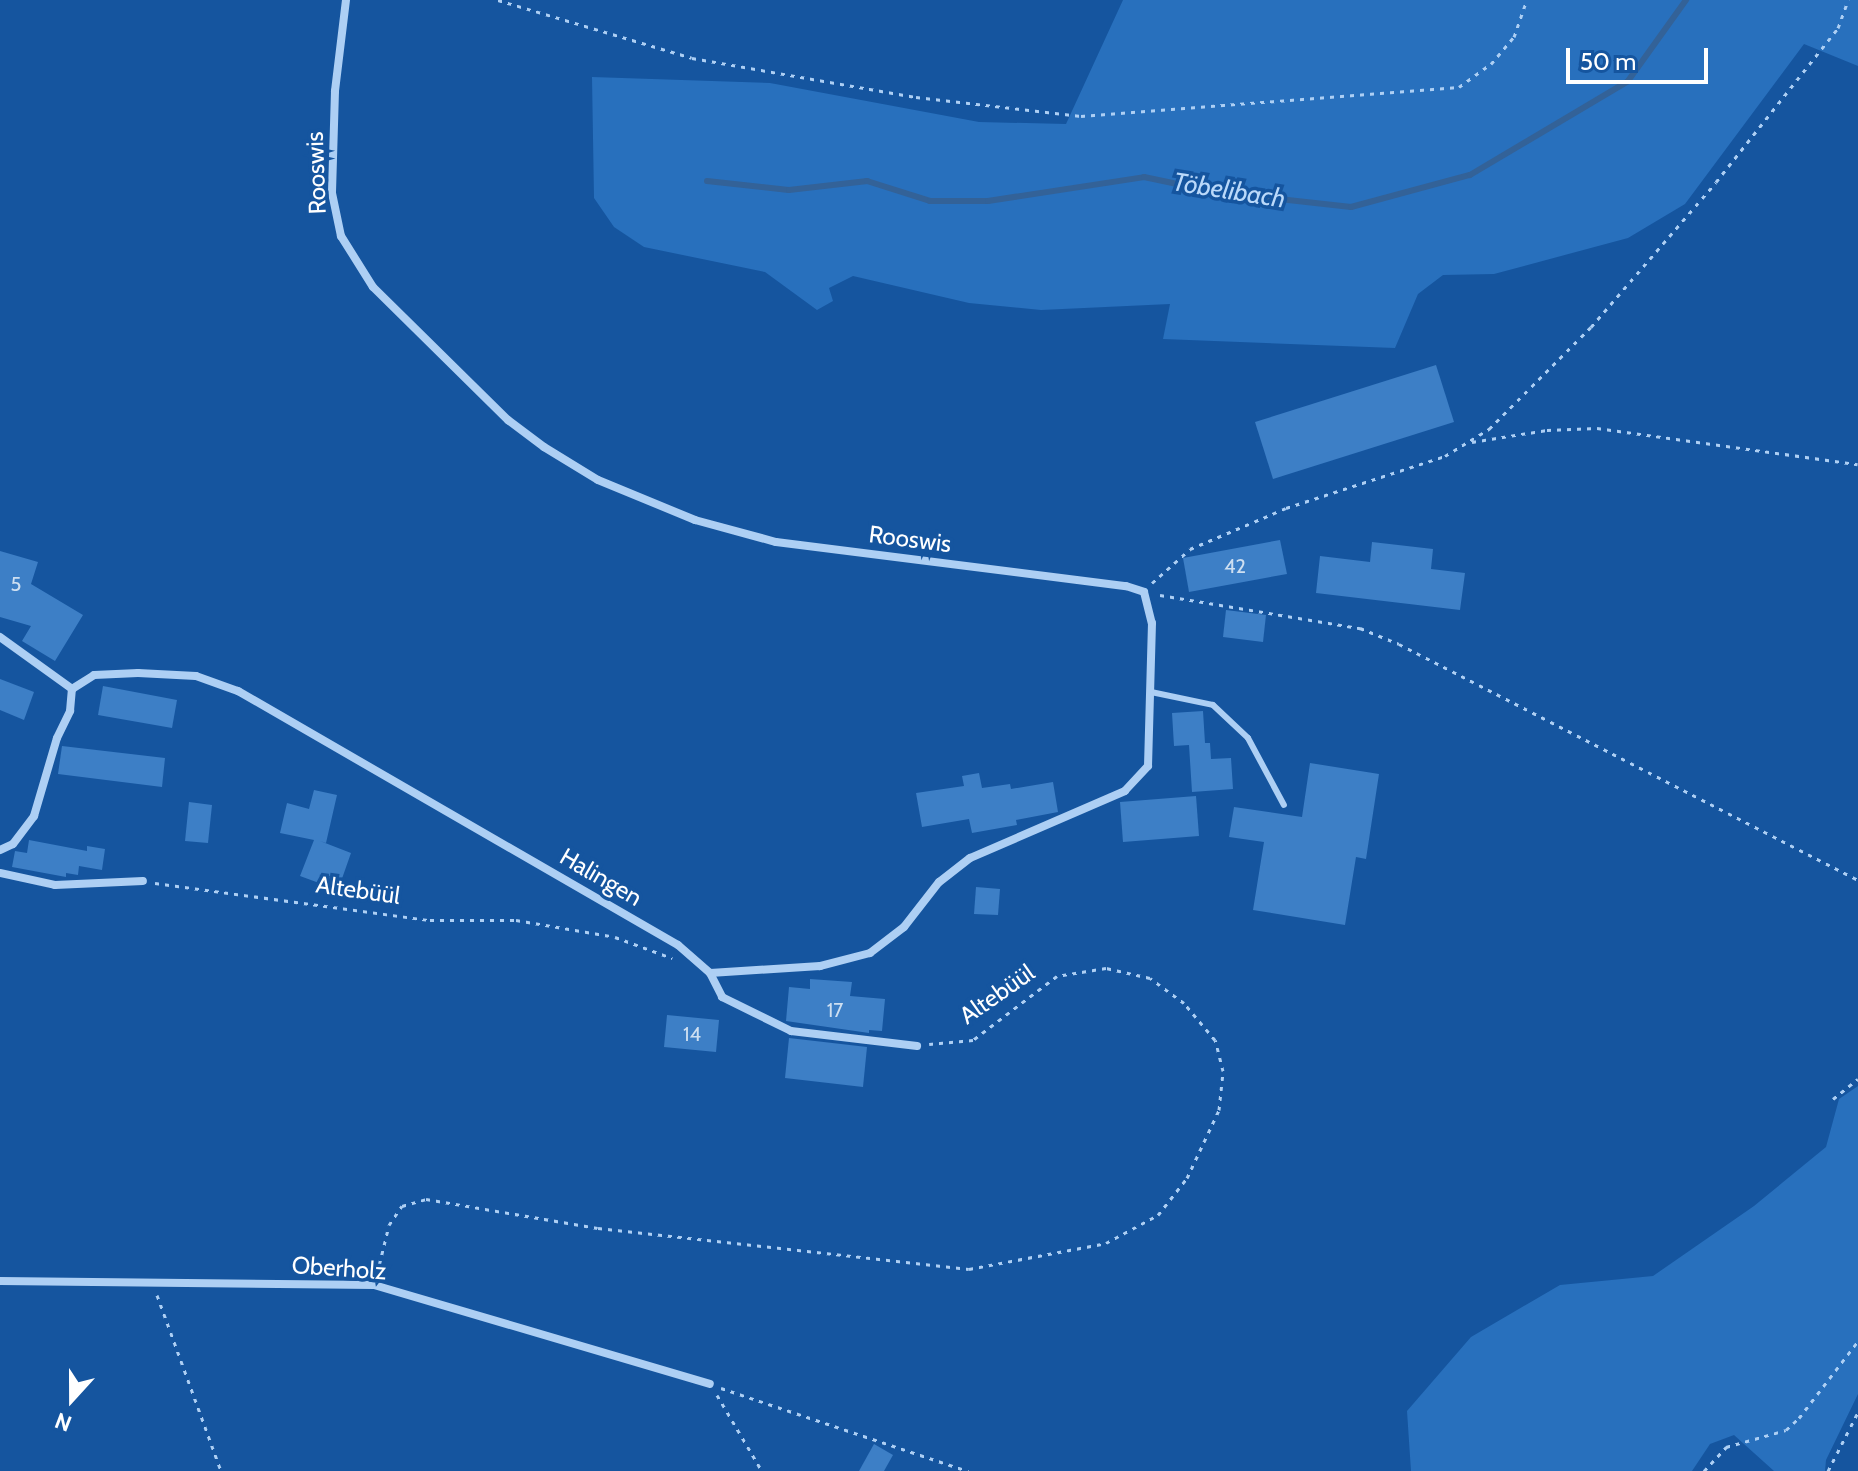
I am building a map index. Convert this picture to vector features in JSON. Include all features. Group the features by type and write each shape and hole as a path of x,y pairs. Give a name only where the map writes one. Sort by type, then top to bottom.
{"street":[{"name":"Rooswis","path":"346,0 334,120 332,193 341,236 373,287 508,420 532,438 598,480 695,520 776,542 1126,586 1144,592"},
{"path":"917,1046 791,1031 722,997 710,973 820,966 870,953 904,927 939,882 970,858 1125,791 1148,766 1152,623 1144,592"},
{"path":"0,637 72,689 70,711 57,738 34,816 13,844 0,850"},
{"name":"Halingen","path":"72,689 94,675 196,676 238,691 678,945 710,973"},
{"path":"0,873 55,885 143,881"},
{"name":"Oberholz","path":"0,1281 374,1285 710,1384"}],"lane":[{"path":"1151,692 1213,705 1248,738 1284,805"}],"path":[{"path":"498,0 692,58 916,97 1081,116 1459,87 1491,64 1514,37 1527,0"},
{"path":"1144,592 1190,549 1286,508 1445,456 1489,429 1591,327 1716,182 1838,28 1848,0"},
{"path":"1468,442 1547,430 1597,428 1858,464"},
{"path":"1144,592 1360,628 1399,644 1858,880"},
{"name":"Altebüül","path":"143,881 430,920 516,920 615,937 683,963"},
{"name":"Altebüül","path":"374,1285 389,1225 402,1206 426,1199 598,1228 969,1269 1106,1243 1158,1215 1187,1178 1219,1110 1223,1071 1215,1040 1184,1003 1150,978 1106,968 1057,976 973,1040 917,1046"},
{"path":"1833,1099 1858,1079"},
{"path":"153,1284 221,1471"},
{"path":"1704,1471 1726,1447 1786,1430 1799,1418 1858,1341"},
{"path":"710,1384 762,1471"},
{"path":"710,1384 968,1471"},
{"path":"1828,1471 1858,1412"}],"shaded area":[{"path":"1123,0 1858,0 1858,66 1804,44 1685,204 1628,238 1494,274 1443,275 1418,294 1395,348 1163,339 1170,304 1041,310 969,303 853,276 829,288 833,301 817,310 765,272 644,247 614,227 594,198 592,77 770,83 979,122 1066,124"},
{"path":"1858,1086 1858,1394 1826,1460 1825,1471 1774,1471 1734,1435 1710,1444 1692,1471 1411,1471 1407,1411 1471,1337 1560,1285 1653,1276 1754,1206 1826,1147 1839,1099"}],"building":[{"path":"1436,365 1454,422 1273,479 1255,422"},
{"path":"1280,540 1287,574 1189,592 1183,558"},
{"path":"1372,542 1433,549 1431,569 1465,573 1460,610 1316,593 1320,556 1370,562"},
{"path":"0,551 38,562 31,584 83,615 55,661 22,641 31,626 0,617"},
{"path":"1226,610 1266,615 1263,642 1223,637"},
{"path":"0,679 34,692 24,720 0,710"},
{"path":"103,686 177,700 172,728 98,715"},
{"path":"1203,711 1205,743 1210,743 1211,759 1231,758 1233,789 1192,792 1189,745 1174,746 1172,713"},
{"path":"62,746 165,758 162,787 58,774"},
{"path":"1310,763 1379,774 1366,859 1356,857 1345,925 1253,910 1264,842 1229,837 1234,807 1302,817"},
{"path":"979,773 982,788 1010,784 1011,789 1053,782 1058,812 1016,820 1017,825 972,833 969,819 922,827 916,793 964,786 962,776"},
{"path":"314,790 337,795 326,843 320,841 351,853 338,890 300,876 314,840 280,833 287,803 309,809"},
{"path":"1196,796 1199,836 1123,842 1120,802"},
{"path":"189,802 212,805 208,843 185,841"},
{"path":"29,840 87,851 87,846 105,849 102,870 79,866 78,875 66,873 66,877 12,867 15,851 27,853"},
{"path":"976,887 1000,889 998,915 974,914"},
{"path":"810,979 852,982 850,996 885,999 882,1031 869,1030 869,1033 786,1021 789,987 810,989"},
{"path":"667,1015 719,1020 716,1052 664,1047"},
{"path":"789,1038 867,1047 863,1087 785,1078"},
{"path":"874,1444 893,1455 884,1471 859,1471"}],"waterway":[{"name":"Töbelibach","path":"707,181 789,190 867,181 930,201 988,201 1144,177 1215,192 1351,207 1470,175 1628,81 1686,0"}]}
